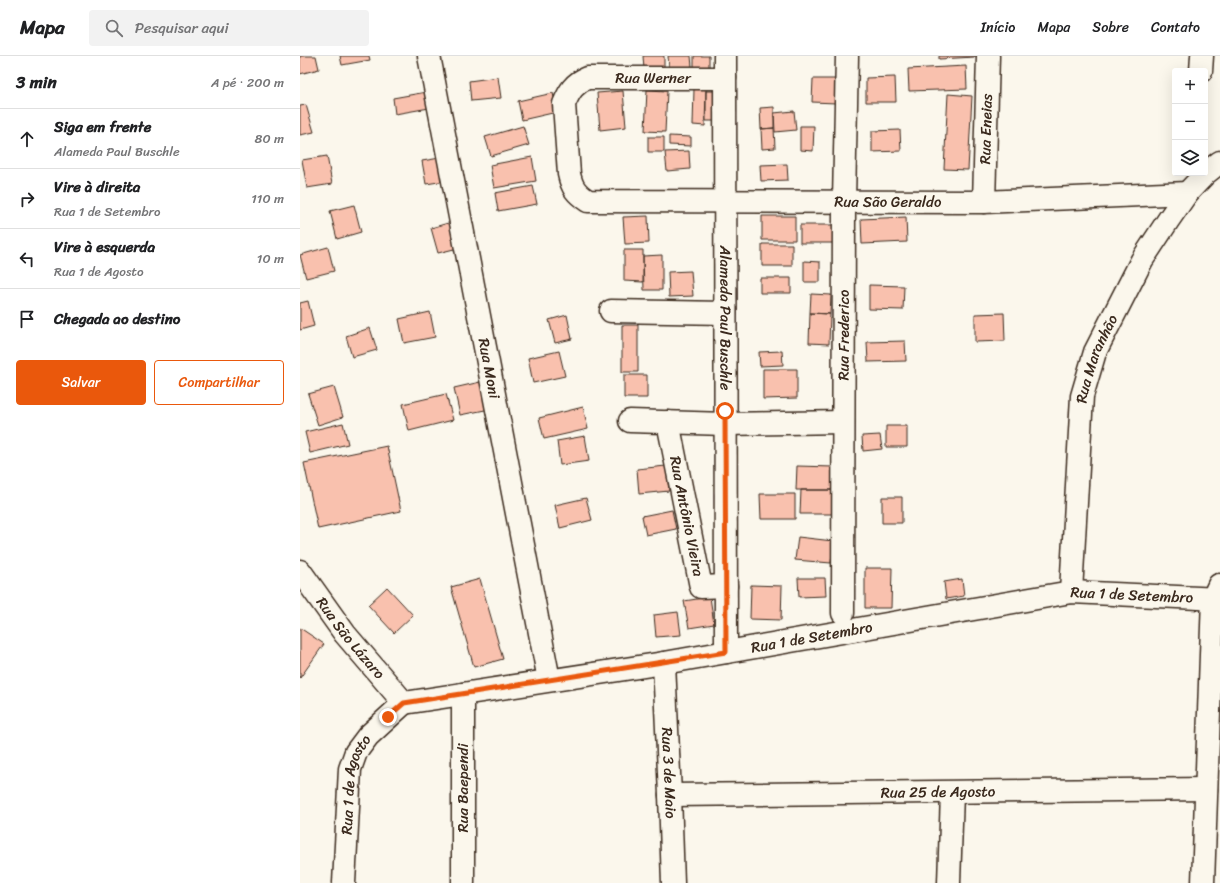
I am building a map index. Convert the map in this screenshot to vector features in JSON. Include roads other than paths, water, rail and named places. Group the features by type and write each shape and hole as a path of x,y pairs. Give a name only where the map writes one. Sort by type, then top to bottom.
{"street":[{"name":"Rua Moni","path":"429,56 549,680"},
{"name":"Alameda Paul Buschle","path":"725,56 726,652"},
{"name":"Rua Frederico","path":"843,613 842,422 847,56"},
{"name":"Rua Eneias","path":"984,202 988,56"},
{"path":"1201,68 1202,56"},
{"name":"Rua Werner","path":"588,201 576,192 569,174 564,104 568,93 574,85 587,78 725,78"},
{"name":"Rua Maranhão","path":"1070,592 1082,396 1095,352 1142,260 1187,193 1210,166"},
{"name":"Rua São Geraldo","path":"588,201 725,200 984,202 1187,193"},
{"path":"611,311 725,313"},
{"path":"630,421 725,424 842,422"},
{"name":"Rua Antônio Vieira","path":"668,422 701,587 726,586"},
{"name":"Rua São Lázaro","path":"300,571 345,634 404,703"},
{"name":"Rua 1 de Setembro","path":"404,703 664,663 1070,592 1218,594"},
{"path":"1203,883 1206,789 1218,594"},
{"name":"Rua 3 de Maio","path":"664,663 673,883"},
{"name":"Rua Baependi","path":"463,694 463,883"},
{"name":"Rua 1 de Agosto","path":"344,883 350,769 356,752 368,736 404,703"},
{"name":"Rua 25 de Agosto","path":"670,795 1206,789"},
{"path":"949,883 952,793"}]}
